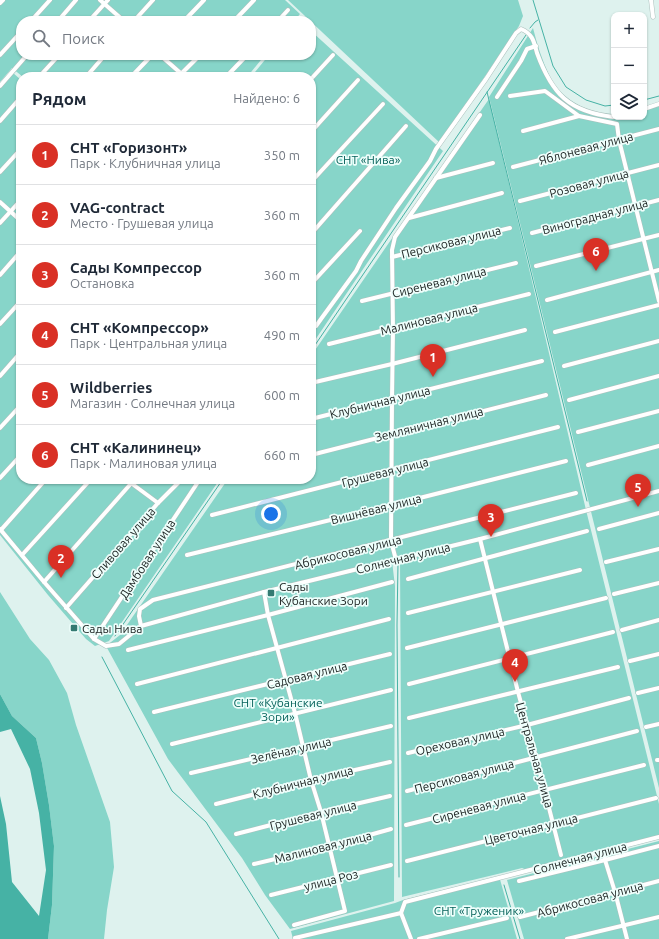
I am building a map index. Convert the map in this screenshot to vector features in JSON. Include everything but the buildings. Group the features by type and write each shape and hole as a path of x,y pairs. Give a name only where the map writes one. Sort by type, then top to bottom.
{"street":[{"path":"0,3 3,0"},
{"path":"36,16 50,0"},
{"path":"62,16 76,0"},
{"path":"100,0 106,2 119,16"},
{"path":"139,16 153,0"},
{"path":"189,16 204,0"},
{"path":"239,16 254,0"},
{"path":"651,0 653,17"},
{"path":"93,16 106,2"},
{"path":"283,16 288,10"},
{"path":"316,326 356,271 396,208 430,161 436,149 486,79 516,33 521,29 526,31 533,38 549,81 570,104 586,111 611,116"},
{"path":"0,55 16,37"},
{"path":"497,97 521,61 527,49 536,46"},
{"path":"316,73 332,55"},
{"path":"0,86 23,60"},
{"path":"43,72 54,60"},
{"path":"90,72 100,60"},
{"path":"136,72 147,60"},
{"path":"165,60 177,72"},
{"path":"185,72 195,60"},
{"path":"231,72 242,60"},
{"path":"316,126 358,80"},
{"path":"510,96 545,91 579,116 617,124 619,140 659,301"},
{"path":"0,121 16,103"},
{"path":"316,177 383,104"},
{"path":"647,108 659,104"},
{"path":"396,560 392,541 392,250 396,236 480,115"},
{"path":"523,131 579,116"},
{"path":"316,228 406,126"},
{"name":"Яблоневая улица","path":"512,167 659,129"},
{"path":"0,172 16,154"},
{"path":"436,178 493,163"},
{"name":"Розовая улица","path":"520,201 659,165"},
{"path":"408,218 502,193"},
{"name":"Виноградная улица","path":"532,233 659,200"},
{"path":"0,202 16,217"},
{"path":"0,223 16,205"},
{"name":"Персиковая улица","path":"392,257 510,228"},
{"path":"316,279 360,231"},
{"path":"536,266 659,235"},
{"path":"0,275 16,257"},
{"name":"Сиреневая улица","path":"362,301 516,263"},
{"path":"547,300 659,270"},
{"name":"Малиновая улица","path":"329,344 529,294"},
{"path":"555,332 659,305"},
{"path":"0,324 16,306"},
{"path":"316,382 525,330"},
{"path":"564,366 659,341"},
{"path":"0,376 16,358"},
{"name":"Клубничная улица","path":"316,418 542,361"},
{"path":"569,400 659,376"},
{"name":"Земляничная улица","path":"316,454 392,433 546,395"},
{"path":"0,428 16,410"},
{"path":"578,432 659,411"},
{"name":"Грушевая улица","path":"212,515 558,427"},
{"path":"588,465 659,446"},
{"path":"0,478 16,460"},
{"name":"Вишнёвая улица","path":"187,555 566,461"},
{"path":"41,484 0,529 94,639"},
{"path":"22,555 86,484"},
{"path":"44,582 131,484"},
{"path":"133,484 158,503"},
{"name":"Сливовая улица","path":"66,608 158,503 177,484"},
{"name":"Дамбовая улица","path":"94,639 197,484"},
{"name":"Солнечная улица","path":"94,639 106,646 120,644 141,626 264,592 480,539 659,491"},
{"name":"Абрикосовая улица","path":"141,626 139,616 140,609 154,600 392,541 576,493"},
{"path":"599,529 659,513"},
{"path":"408,579 587,531"},
{"name":"Центральная улица","path":"480,539 509,659 545,789 561,855"},
{"path":"606,562 659,549"},
{"path":"408,613 580,570"},
{"path":"128,650 392,582"},
{"path":"614,594 659,583"},
{"path":"264,592 268,615 278,647 311,780 330,846 345,911 294,925"},
{"path":"407,648 606,598"},
{"path":"137,684 389,619"},
{"path":"622,630 659,620"},
{"path":"410,684 613,632"},
{"name":"Садовая улица","path":"154,712 390,654"},
{"path":"630,661 659,654"},
{"path":"409,718 618,667"},
{"path":"638,693 659,688"},
{"path":"172,744 391,690"},
{"name":"Ореховая улица","path":"408,753 527,725 629,698"},
{"path":"646,727 659,724"},
{"name":"Зелёная улица","path":"191,773 391,726"},
{"name":"Персиковая улица","path":"407,791 536,756 637,731"},
{"name":"Клубничная улица","path":"216,804 390,762"},
{"name":"Сиреневая улица","path":"406,825 644,765"},
{"name":"Грушевая улица","path":"236,834 390,796"},
{"name":"Цветочная улица","path":"407,861 656,798"},
{"name":"Малиновая улица","path":"254,864 330,846 391,829"},
{"name":"Солнечная улица","path":"401,912 405,902 659,837"},
{"path":"519,881 659,846"},
{"path":"605,851 605,860 628,939"},
{"name":"улица Роз","path":"272,895 391,865"},
{"name":"Абрикосовая улица","path":"520,917 659,881"},
{"path":"295,938 401,912 411,939"},
{"path":"567,939 659,917"},
{"path":"419,939 507,918"}],"green space":[{"path":"0,0 285,0 300,14 298,16 16,16 16,60 261,60 251,72 17,72 12,68 0,82"},
{"path":"288,0 518,0 523,16 519,26 440,143 316,26 316,16 305,16"},
{"path":"533,28 549,75 560,91 576,104 595,112 611,114 611,120 647,120 647,106 659,103 659,788 489,97"},
{"name":"СНТ «Нива»","path":"316,36 443,151 316,339 316,72 255,72 265,60 316,60"},
{"path":"12,72 16,76 16,484 217,484 109,641 95,646 86,639 48,595 0,535 0,86"},
{"name":"СНТ «Кубанские Зори»","path":"489,99 586,510 659,804 659,839 531,872 522,868 402,897 400,559 392,561 395,586 394,901 290,929 265,895 242,858 168,759 106,646 120,635 225,484 316,484 316,349"},
{"path":"0,592 30,639 49,660 67,693 76,725 110,822 114,867 104,939 48,939 52,905 54,846 49,805 36,738 12,716 0,694"},
{"path":"659,841 659,939 524,939 507,880"},
{"name":"СНТ «Труженик»","path":"499,876 517,939 293,939 291,931 403,900"}],"shaded area":[{"path":"0,694 12,716 36,738 42,763 54,846 52,905 48,939 0,939 0,796 6,824 12,882 39,916 46,870 39,813 30,769 11,729 0,732"}],"waterway":[{"path":"533,0 553,66 566,87 586,100 605,106 611,105"},
{"path":"530,28 538,20"},
{"path":"316,344 526,35"},
{"path":"487,92 587,501"},
{"path":"647,99 659,96"},
{"path":"115,636 220,484"},
{"path":"398,564 399,877"},
{"path":"102,657 172,791 206,822 279,939"},
{"path":"504,885 520,939"}],"place":[{"name":"СНТ «Калининец»","path":"596,271"},
{"name":"СНТ «Горизонт»","path":"433,377"},
{"name":"Wildberries","path":"638,507"},
{"name":"Сады Компрессор","path":"491,537"},
{"name":"VAG-contract","path":"61,578"},
{"name":"Сады Кубанские Зори","path":"271,593"},
{"name":"Сады Нива","path":"74,628"},
{"name":"СНТ «Компрессор»","path":"515,682"}]}
